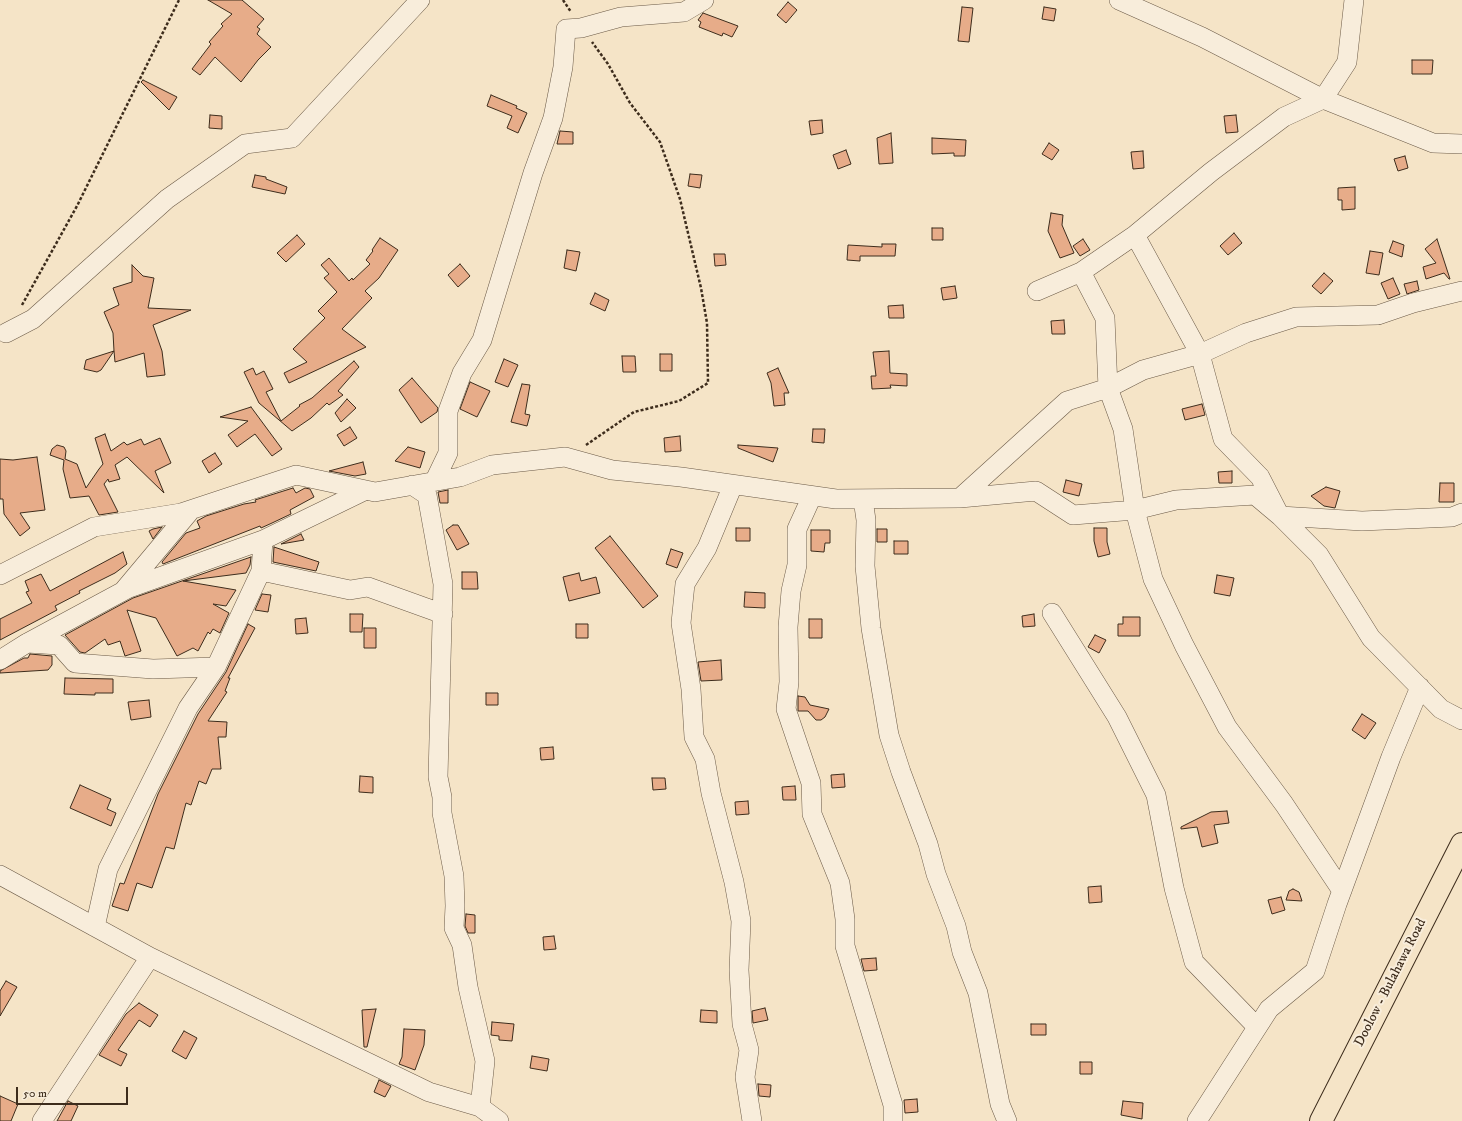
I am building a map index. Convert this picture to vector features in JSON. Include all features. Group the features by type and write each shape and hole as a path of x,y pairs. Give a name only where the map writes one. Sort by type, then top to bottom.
{"main road":[{"name":"Doolow - Bulahawa Road","path":"1321,1121 1462,844"}],"street":[{"path":"6,333 33,320 167,199 245,144 292,138 420,0"},
{"path":"435,480 448,453 448,411 462,373 482,340 531,181 553,118 563,67 566,30 581,28 621,17 684,12 704,0"},
{"path":"1119,0 1208,40 1323,99 1433,143 1462,144"},
{"path":"1037,291 1081,272 1135,235 1211,172 1284,117 1323,99 1347,62 1354,0"},
{"path":"1135,235 1200,354 1223,439 1260,476 1280,516"},
{"path":"1081,272 1105,318 1108,388 1123,429 1135,510 1153,579 1184,645 1227,727 1284,804 1342,891"},
{"path":"960,498 998,466 1067,401 1108,388 1143,370 1200,354 1246,333 1296,317 1378,315 1413,303 1462,291"},
{"path":"0,575 94,527 182,513 296,475 375,492 460,476 492,465 565,457 612,470 681,476 836,499 960,498 1036,491 1074,515 1135,510 1176,500 1255,495 1280,516 1319,555 1371,638 1441,709 1462,720"},
{"path":"412,485 427,495 443,584 438,725 438,777 442,797 442,813 454,876 454,928 462,945 468,987 485,1062 480,1107"},
{"path":"734,485 707,548 685,584 681,623 691,689 694,737 705,759 711,793 734,882 741,921 739,970 742,1024 749,1050 745,1077 752,1121"},
{"path":"0,660 27,643 123,592 199,562 263,540 366,490"},
{"path":"812,496 797,529 797,565 791,591 788,627 788,682 786,709 811,783 812,814 840,883 845,919 845,946 893,1105 893,1121"},
{"path":"863,499 866,520 865,566 871,628 889,735 903,779 928,844 936,874 956,926 962,952 978,992 1000,1104 1006,1121"},
{"path":"123,592 191,510"},
{"path":"1280,516 1362,521 1452,518 1462,513"},
{"path":"95,926 108,870 188,708 216,667 261,571 263,540"},
{"path":"261,571 350,590 368,587 443,614"},
{"path":"1052,613 1117,717 1156,795 1174,888 1194,962 1257,1027"},
{"path":"27,643 59,646 75,663 153,669 216,667"},
{"path":"1197,1121 1268,1009 1315,971 1342,891 1391,757 1420,687"},
{"path":"0,875 150,957 429,1092 480,1107 499,1121"},
{"path":"42,1121 150,957"}],"path":[{"path":"21,306 77,206 178,0"},
{"path":"563,0 581,28 608,64 630,103 660,142 680,199 701,288 707,323 708,383 679,401 634,412 592,442 565,457"}],"building":[{"path":"208,0 242,0 264,19 257,27 260,29 257,34 271,47 258,60 241,82 215,57 200,75 192,69 211,44 209,42 223,26 221,24 232,14"},
{"path":"788,2 797,10 786,23 777,15"},
{"path":"962,7 973,8 969,42 958,41"},
{"path":"1044,7 1056,9 1054,21 1042,19"},
{"path":"703,13 738,26 732,37 723,33 722,36 699,27 701,22 698,20"},
{"path":"1412,60 1433,60 1432,74 1412,74"},
{"path":"143,80 177,97 169,110 141,82"},
{"path":"491,95 517,106 516,108 527,113 518,133 507,128 512,116 487,106"},
{"path":"210,115 222,116 222,129 209,128"},
{"path":"1236,115 1238,132 1226,133 1224,116"},
{"path":"822,120 823,133 811,135 809,121"},
{"path":"560,131 573,132 573,144 557,144"},
{"path":"891,133 893,163 879,164 877,138"},
{"path":"932,138 966,140 965,156 954,156 954,153 932,154"},
{"path":"1049,143 1059,150 1052,160 1042,154"},
{"path":"846,150 851,164 838,169 833,155"},
{"path":"1143,151 1144,168 1133,169 1131,152"},
{"path":"1405,156 1408,168 1398,171 1394,159"},
{"path":"690,174 702,175 700,188 688,186"},
{"path":"255,175 266,177 266,179 287,187 285,194 252,187"},
{"path":"1355,187 1355,209 1342,210 1342,200 1338,200 1338,188"},
{"path":"1051,213 1063,215 1062,225 1074,253 1060,258 1048,231"},
{"path":"932,228 943,228 943,240 932,240"},
{"path":"1234,233 1242,243 1228,255 1220,246"},
{"path":"297,235 305,244 286,262 277,253"},
{"path":"380,238 398,250 379,278 365,291 372,298 342,329 366,347 289,383 284,373 307,362 293,349 325,318 318,311 337,292 324,278 329,274 321,265 329,258 349,281 352,278 353,280 370,264 366,260"},
{"path":"1083,239 1090,250 1080,256 1073,246"},
{"path":"1437,239 1450,279 1444,273 1426,279 1423,267 1436,263 1425,249"},
{"path":"1393,241 1404,245 1402,257 1389,252"},
{"path":"882,244 896,244 895,256 860,256 860,261 847,260 848,245 882,247"},
{"path":"567,250 580,252 576,271 564,268"},
{"path":"1370,251 1383,253 1379,275 1366,273"},
{"path":"714,254 725,254 726,265 715,266"},
{"path":"460,264 470,276 458,287 448,275"},
{"path":"132,265 143,276 154,278 148,308 191,310 153,325 162,351 165,375 147,377 144,353 115,362 113,333 104,312 119,305 113,288 132,282"},
{"path":"1324,273 1333,281 1321,294 1312,286"},
{"path":"1393,278 1400,294 1388,299 1381,283"},
{"path":"1417,281 1419,290 1407,294 1404,284"},
{"path":"955,286 957,298 943,300 941,288"},
{"path":"595,293 609,300 605,311 590,304"},
{"path":"903,305 904,318 889,318 888,306"},
{"path":"1064,320 1065,334 1052,334 1051,321"},
{"path":"114,351 101,370 97,372 84,369 86,360"},
{"path":"889,351 890,373 907,374 907,386 890,385 891,388 872,389 871,376 876,376 873,352"},
{"path":"660,354 672,354 672,371 660,371"},
{"path":"622,356 635,356 636,372 623,372"},
{"path":"504,359 518,365 508,387 495,382"},
{"path":"354,361 359,367 338,391 343,395 329,405 327,403 311,418 292,431 259,403 244,372 253,368 256,375 264,371 273,389 266,392 281,421 300,406 299,405 312,398"},
{"path":"778,368 789,393 784,393 785,405 774,406 771,383 767,373"},
{"path":"412,378 438,408 437,412 421,423 399,390"},
{"path":"470,382 490,391 477,417 460,409"},
{"path":"522,384 530,385 525,414 530,415 527,426 511,422"},
{"path":"347,399 356,408 341,422 335,413"},
{"path":"1202,404 1205,415 1185,420 1182,409"},
{"path":"251,407 282,449 272,456 255,434 237,447 228,435 248,421 220,417"},
{"path":"350,427 357,438 344,446 337,435"},
{"path":"813,429 825,429 824,443 812,442"},
{"path":"105,434 111,451 124,442 127,445 141,439 144,445 160,438 171,463 155,471 164,493 127,457 115,465 120,479 109,482 108,479 104,484 118,512 99,515 89,496 70,498 63,469 64,460 50,455 52,449 57,445 64,447 66,451 65,459 77,464 86,488 103,464 95,438"},
{"path":"680,436 681,451 665,452 664,438"},
{"path":"738,445 778,448 773,462 738,448"},
{"path":"408,447 425,452 420,468 395,461"},
{"path":"215,453 222,464 209,473 202,461"},
{"path":"37,457 45,510 20,513 30,528 20,536 4,514 3,499 0,499 0,459 13,460"},
{"path":"363,462 366,474 355,476 329,471"},
{"path":"1232,471 1232,483 1219,483 1218,472"},
{"path":"1066,480 1082,484 1079,496 1063,492"},
{"path":"1440,483 1454,483 1454,502 1439,502"},
{"path":"1326,487 1340,491 1335,508 1324,506 1311,496"},
{"path":"293,488 296,493 305,488 310,489 314,497 290,510 291,514 261,528 260,526 163,564 162,562 186,533 200,528 197,521 206,516 244,504 256,502 255,500"},
{"path":"448,490 448,503 440,503 438,492"},
{"path":"453,525 458,525 469,544 457,550 446,530"},
{"path":"162,527 153,539 149,531"},
{"path":"736,528 750,528 750,541 736,541"},
{"path":"1094,528 1107,528 1107,542 1110,554 1098,557 1094,541"},
{"path":"877,529 887,529 887,542 877,542"},
{"path":"811,530 830,530 830,543 825,543 824,552 811,551"},
{"path":"301,534 304,540 281,544"},
{"path":"610,536 658,596 643,608 595,548"},
{"path":"894,541 908,541 908,554 894,554"},
{"path":"274,547 319,562 316,571 273,562"},
{"path":"671,549 683,553 677,568 666,564"},
{"path":"123,552 127,564 115,573 79,591 80,593 55,606 57,610 0,640 0,619 32,603 26,592 29,591 25,581 41,574 50,591"},
{"path":"251,557 250,565 246,573 183,581 236,590 226,606 213,604 229,613 220,633 213,629 210,634 208,632 198,651 193,648 177,656 156,618 127,610 141,651 125,656 120,641 108,645 105,639 85,653 80,652 65,635 133,598"},
{"path":"462,572 477,572 478,589 462,589"},
{"path":"579,573 581,581 596,577 600,593 569,601 563,577"},
{"path":"1217,575 1234,578 1230,596 1214,593"},
{"path":"745,592 765,593 765,608 744,607"},
{"path":"262,594 271,595 268,612 255,610"},
{"path":"350,614 363,614 362,632 350,632"},
{"path":"1034,614 1035,626 1023,627 1022,616"},
{"path":"1123,617 1140,617 1140,636 1118,636 1118,624 1123,624"},
{"path":"306,618 308,633 296,634 295,619"},
{"path":"809,619 822,619 822,638 809,638"},
{"path":"248,624 255,628 228,678 230,678 225,691 227,692 208,721 227,722 226,737 218,737 221,769 212,769 206,784 199,781 191,805 186,803 174,849 166,847 152,888 137,883 128,911 112,906 120,883 124,884 158,794 198,714 226,672"},
{"path":"576,624 588,624 588,638 576,638"},
{"path":"364,628 376,628 376,648 364,648"},
{"path":"1095,635 1106,640 1099,653 1088,647"},
{"path":"30,654 52,656 52,665 48,670 0,673 0,671 24,658 28,658"},
{"path":"721,660 722,680 701,681 698,662"},
{"path":"65,678 113,679 113,693 95,693 95,695 64,694"},
{"path":"486,693 498,693 498,705 486,705"},
{"path":"798,696 805,697 810,705 829,709 825,717 821,720 816,720 808,711 798,711"},
{"path":"149,700 151,717 131,720 128,702"},
{"path":"1362,714 1376,723 1365,739 1352,730"},
{"path":"553,747 554,759 541,760 540,748"},
{"path":"844,774 845,787 832,788 831,775"},
{"path":"360,776 373,777 373,793 359,792"},
{"path":"652,778 665,778 666,789 653,790"},
{"path":"80,785 111,799 107,809 116,813 111,826 70,808"},
{"path":"795,786 796,800 783,800 782,787"},
{"path":"748,801 749,814 736,815 735,802"},
{"path":"1227,811 1229,823 1214,825 1218,843 1202,847 1197,827 1181,829 1181,827 1211,812"},
{"path":"1101,886 1102,902 1089,903 1088,887"},
{"path":"1293,889 1299,892 1302,901 1286,900 1289,891"},
{"path":"1281,897 1285,910 1272,914 1268,900"},
{"path":"466,914 475,915 475,933 468,933 465,926"},
{"path":"554,936 556,949 544,950 543,937"},
{"path":"876,958 877,970 864,971 861,959"},
{"path":"6,981 17,987 0,1016 0,991"},
{"path":"139,1003 158,1015 150,1027 139,1020 118,1050 127,1054 121,1066 99,1055 126,1014"},
{"path":"765,1008 768,1020 753,1023 752,1011"},
{"path":"376,1009 367,1047 364,1047 362,1010"},
{"path":"701,1010 717,1011 717,1023 700,1022"},
{"path":"492,1022 514,1024 512,1041 499,1040 499,1036 491,1035"},
{"path":"1031,1024 1046,1024 1046,1035 1031,1035"},
{"path":"404,1029 425,1030 424,1045 415,1070 399,1064 402,1057"},
{"path":"184,1031 197,1038 186,1059 172,1051"},
{"path":"532,1056 549,1059 547,1071 530,1068"},
{"path":"1080,1062 1092,1062 1092,1074 1080,1074"},
{"path":"379,1080 391,1086 385,1097 374,1092"},
{"path":"758,1084 771,1085 770,1097 759,1096"},
{"path":"0,1096 18,1104 11,1121 0,1121"},
{"path":"917,1099 918,1112 905,1113 904,1100"},
{"path":"68,1101 78,1106 71,1121 57,1121"},
{"path":"1123,1101 1143,1103 1142,1119 1121,1115"}]}
